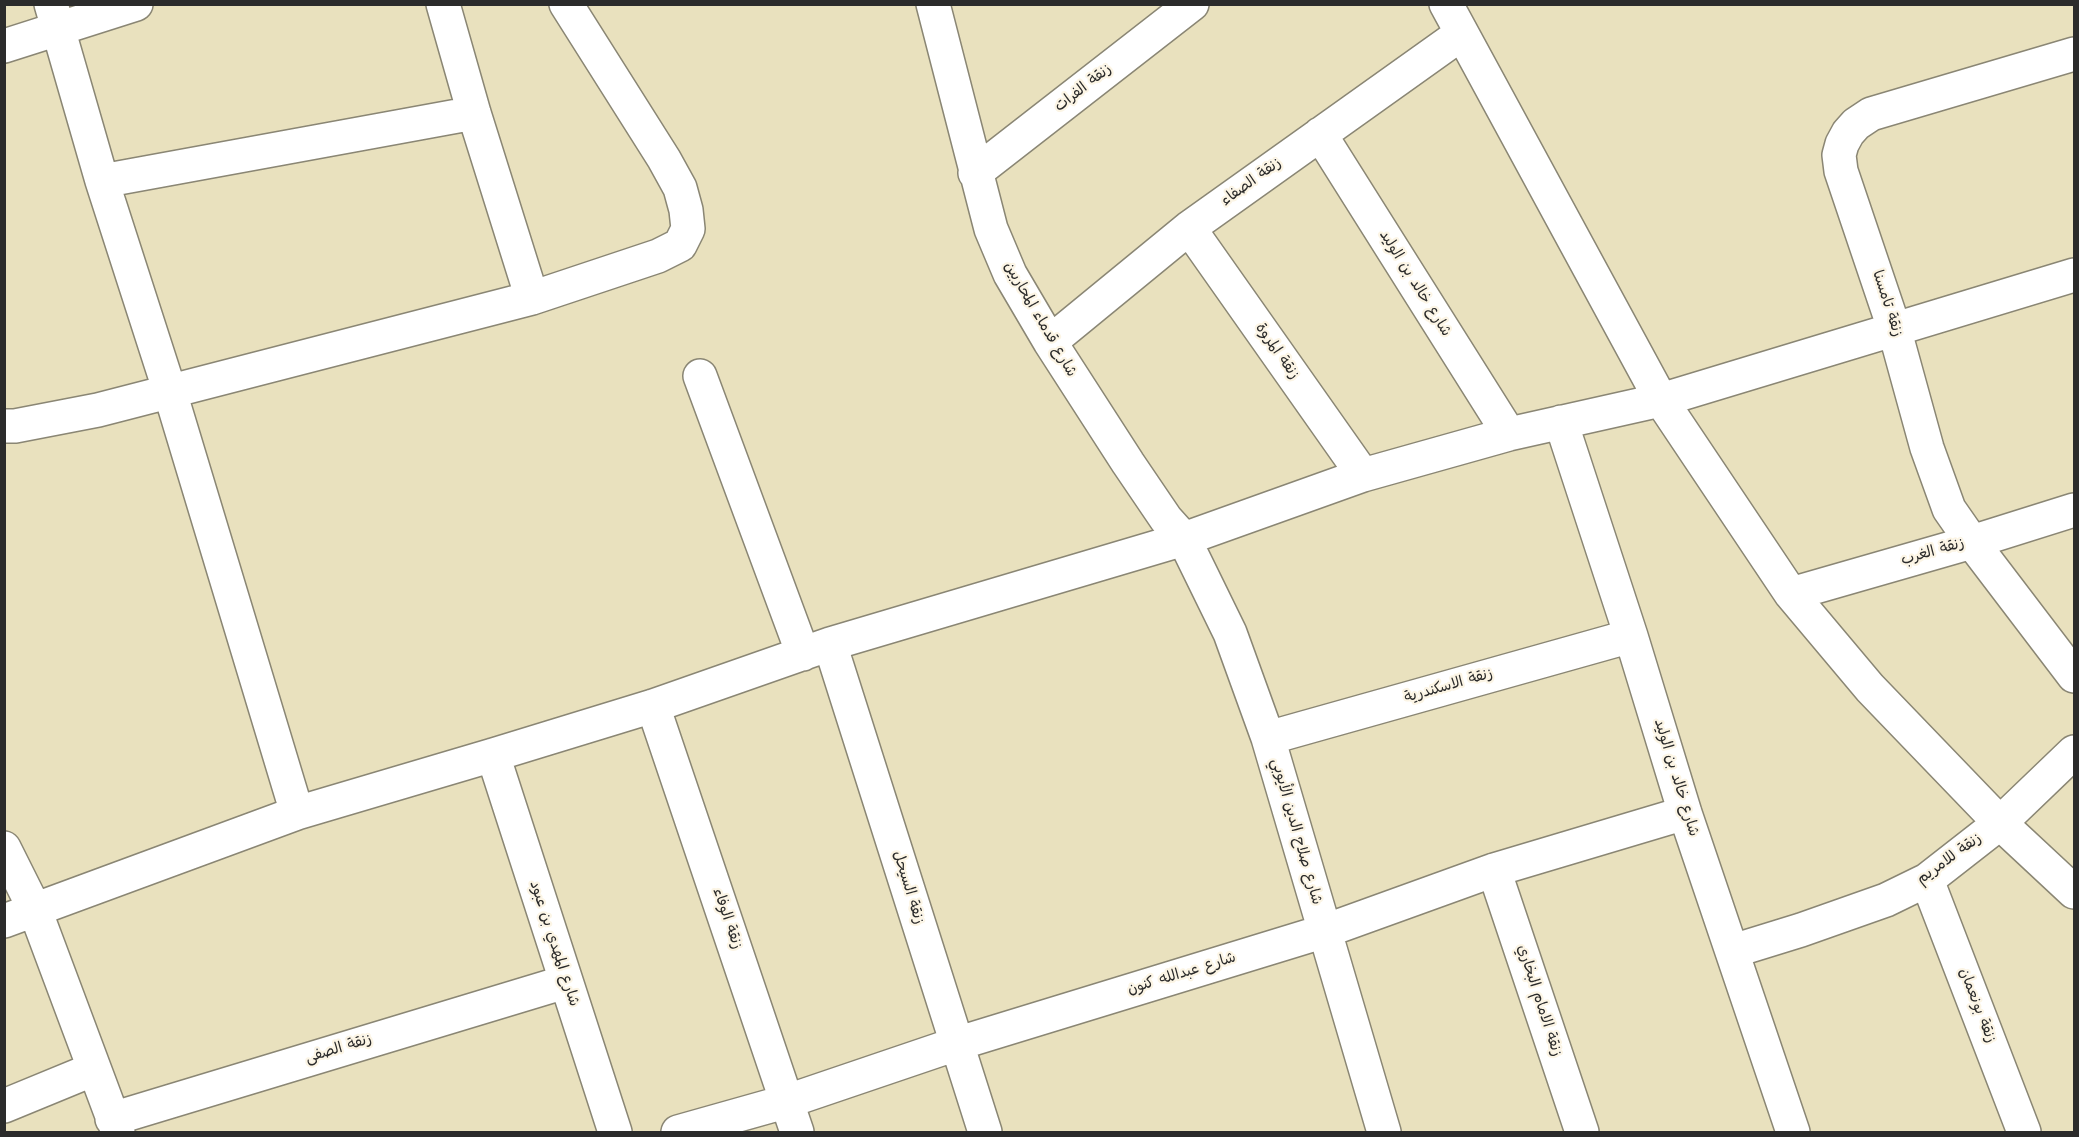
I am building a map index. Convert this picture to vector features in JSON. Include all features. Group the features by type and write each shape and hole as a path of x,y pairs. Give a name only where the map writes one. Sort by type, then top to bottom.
{"street":[{"path":"4,46 55,16 136,4"},
{"path":"443,4 474,113 532,298"},
{"path":"4,426 15,426 98,410 532,298 658,256 680,245 688,229 687,210 680,188 566,4"},
{"name":"شارع قدماء المحاربين","path":"933,4 991,229 1010,274 1050,342 1166,519 1184,539"},
{"name":"زنقة الفرات","path":"975,172 1192,4"},
{"path":"1446,4 1661,400 1791,594 1870,688 2000,823 2074,892"},
{"path":"55,16 102,181 170,392 297,813"},
{"name":"زنقة الصفاء","path":"1050,342 1189,228 1461,34"},
{"name":"زنقة تامسنا","path":"2074,54 1871,114 1856,124 1848,133 1839,155 1841,171 1894,328 1927,448 1949,509 2074,676"},
{"path":"102,181 474,113"},
{"name":"شارع خالد بن الوليد","path":"1320,134 1509,434"},
{"name":"زنقة المروة","path":"1189,228 1364,475"},
{"path":"4,921 297,813 653,706 817,649 1184,539 1364,475 1509,434 1661,400 1894,328 2074,276"},
{"name":"زنقة السيحل","path":"700,376 817,649 985,1132"},
{"name":"شارع خالد بن الوليد","path":"1561,422 1631,636 1685,813 1793,1132"},
{"name":"زنقة الغرب","path":"1791,594 2074,510"},
{"name":"شارع صلاح الدين الأيوبي","path":"1184,539 1230,633 1268,738 1384,1132"},
{"name":"زنقة الاسكندرية","path":"1268,738 1631,636"},
{"name":"زنقة الوفاء","path":"653,706 797,1132"},
{"name":"زنقة للامريم","path":"1733,951 1886,900 1927,880 2000,823 2074,752"},
{"name":"شارع المهدي بن عبود","path":"493,755 615,1132"},
{"name":"شارع عبدالله كنون","path":"678,1132 788,1101 956,1044 1324,931 1494,870 1685,813"},
{"path":"4,848 35,910 115,1126"},
{"name":"زنقة الامام البخاري","path":"1494,870 1582,1132"},
{"name":"زنقة بونعمان","path":"1927,880 2024,1132"},
{"name":"زنقة الصفى","path":"115,1126 565,982"},
{"path":"4,1106 94,1069"}]}
